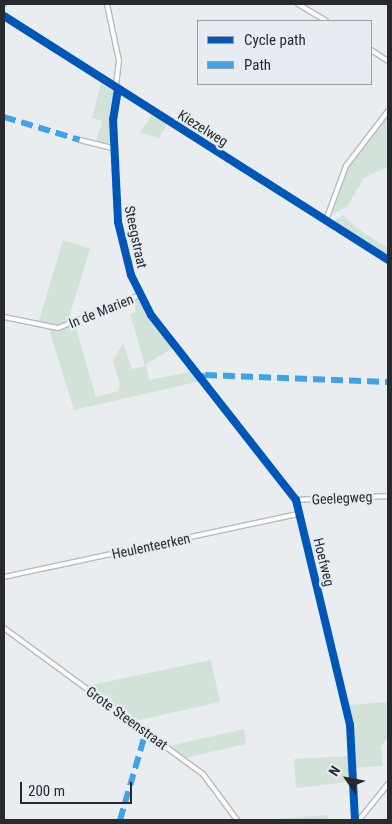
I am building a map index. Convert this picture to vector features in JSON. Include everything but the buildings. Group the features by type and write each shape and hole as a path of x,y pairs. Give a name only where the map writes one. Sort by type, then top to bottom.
{"main road":[{"name":"Kiezelweg","path":"4,16 388,260"}],"street":[{"name":"Steegstraat","path":"107,4 119,61 114,103 113,148 118,222 140,296 177,348"},
{"path":"298,4 324,20"},
{"path":"372,51 388,62"},
{"path":"326,220 346,166 388,111"},
{"path":"80,140 113,148"},
{"name":"In de Marien","path":"4,317 58,328 140,296"},
{"name":"Hoefweg","path":"177,348 296,500 350,724 355,820"},
{"name":"Geelegweg","path":"296,500 388,496"},
{"name":"Heulenteerken","path":"4,577 299,514"},
{"name":"Grote Steenstraat","path":"4,628 203,774 237,820"},
{"path":"359,820 388,784"}],"shaded area":[{"path":"101,84 115,92 111,114 112,142 106,145 96,142 102,121 92,118"},
{"path":"388,113 387,167 364,178 347,207 332,214 347,166"},
{"path":"152,114 167,124 159,138 140,133"},
{"path":"343,215 355,227 388,248 388,256 333,221"},
{"path":"63,240 90,249 67,324 38,324"},
{"path":"139,299 175,347 146,364 149,380 194,371 201,381 74,410 49,329 75,324 96,397 118,391 120,384 113,361 123,343 132,369 145,366 130,314 136,312 132,300"},
{"path":"211,660 220,702 135,721 86,686"},
{"path":"388,702 388,737 381,747 383,766 355,768 347,705"},
{"path":"244,729 246,744 185,758 168,746"},
{"path":"351,756 348,782 296,788 294,759"},
{"path":"328,815 328,820 263,820"}],"marked path":[{"path":"4,117 80,140"},
{"path":"201,378 205,375 388,382"},
{"path":"120,820 146,731"}],"cycle path":[{"path":"4,16 388,260"},
{"path":"118,89 113,119 118,222 131,275 151,315 296,500 350,725 355,820"}]}
